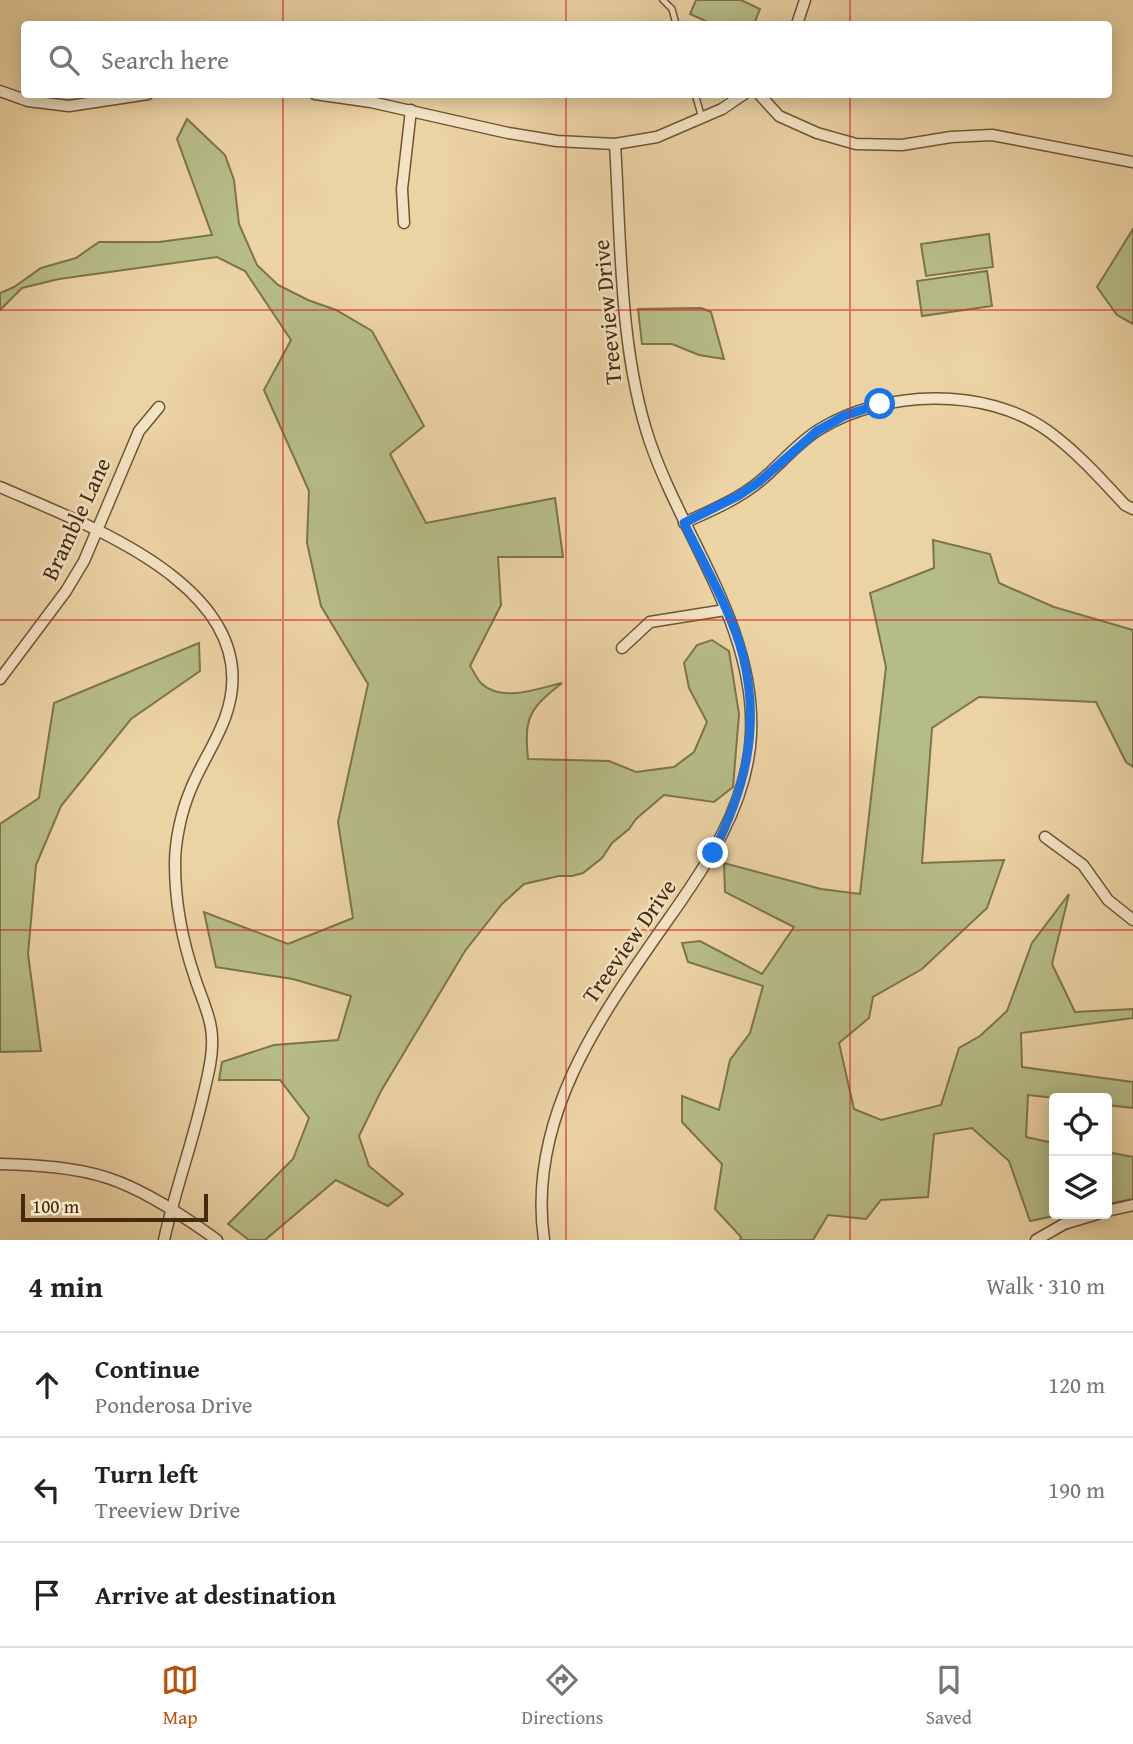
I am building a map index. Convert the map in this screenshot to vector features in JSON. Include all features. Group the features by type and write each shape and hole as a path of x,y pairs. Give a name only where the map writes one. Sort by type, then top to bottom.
{"street":[{"path":"798,21 805,0"},
{"path":"0,91 28,101 69,106 122,98"},
{"path":"338,98 411,110 520,135 557,141 615,144 657,137 722,109 738,98"},
{"path":"763,98 779,116 817,133 856,144 902,145 951,137 992,135 1133,162"},
{"path":"404,223 402,189 411,110"},
{"name":"Treeview Drive","path":"544,1240 540,1217 543,1169 552,1128 567,1084 585,1044 613,998 713,853 733,813 751,735 750,695 743,654 650,443 635,390 627,338 615,144"},
{"path":"684,523 738,496 759,482 817,431 844,416 880,404 915,399 987,403 1015,412 1047,430 1075,452 1125,505 1133,509"},
{"name":"Bramble Lane","path":"0,679 66,591 84,561 139,431 159,407"},
{"path":"0,487 137,551 177,579 212,614 228,645 233,679 227,714 190,791 180,825 175,860 176,900 183,939 206,1009 212,1039 199,1114 164,1240"},
{"path":"622,648 650,622 725,610"},
{"path":"1045,837 1083,865 1108,900 1130,914"},
{"path":"0,1164 67,1169 109,1178 171,1209 217,1240"},
{"path":"1112,1210 1133,1205"},
{"path":"1036,1240 1064,1224 1080,1219"}],"lane":[{"path":"663,0 672,9 675,21"},
{"path":"696,98 702,118"}],"green space":[{"path":"696,0 741,0 760,9 755,21 705,21 690,14"},
{"path":"187,119 225,155 234,180 239,224 257,265 278,285 336,310 372,331 424,426 390,454 426,523 555,498 563,557 498,557 501,605 470,666 482,684 500,693 532,691 562,683 542,700 531,715 527,733 528,759 609,761 636,772 674,767 694,752 707,722 689,688 684,663 697,645 712,640 729,651 739,714 733,787 714,802 664,795 612,843 602,858 583,873 524,884 502,904 465,951 381,1091 359,1136 369,1166 403,1194 388,1206 336,1180 265,1240 249,1240 228,1224 293,1159 309,1118 280,1080 219,1080 222,1062 274,1045 338,1040 351,996 293,979 216,967 204,912 288,944 353,918 338,822 368,684 321,606 307,543 309,491 264,390 291,340 245,271 217,257 59,279 22,288 0,310 0,293 14,287 41,268 76,258 99,242 159,242 212,235 177,139"},
{"path":"1133,229 1133,324 1117,315 1097,287"},
{"path":"989,234 993,267 926,276 921,244"},
{"path":"987,271 992,306 922,316 917,281"},
{"path":"701,308 711,312 724,359 699,355 672,344 642,344 638,309"},
{"path":"933,540 990,554 999,583 1054,607 1133,630 1133,767 1126,762 1096,702 979,697 932,728 922,863 1004,860 987,908 922,969 873,997 869,1018 839,1043 854,1109 881,1120 941,1105 959,1048 980,1036 1007,1011 1032,943 1069,894 1052,964 1075,1012 1133,1009 1133,1018 1021,1033 1022,1067 1133,1082 1133,1108 1112,1106 1112,1093 1049,1093 1049,1097 1028,1095 1026,1137 1049,1142 1049,1217 1030,1221 1009,1161 972,1128 934,1134 928,1197 881,1200 866,1219 828,1215 813,1240 740,1240 741,1237 715,1209 722,1164 682,1122 682,1096 719,1110 730,1060 750,1033 763,986 688,962 682,943 700,941 762,974 794,927 725,892 724,863 821,889 860,894 886,667 870,593 934,568"},
{"path":"199,643 200,671 131,719 61,806 36,865 28,954 41,1051 0,1052 0,824 39,798 54,703"},
{"path":"1112,1153 1133,1157 1133,1199 1112,1203"}],"route":[{"path":"713,853 733,813 744,774 751,735 750,695 743,654 684,523 738,496 759,482 817,431 844,416 880,404"}]}
